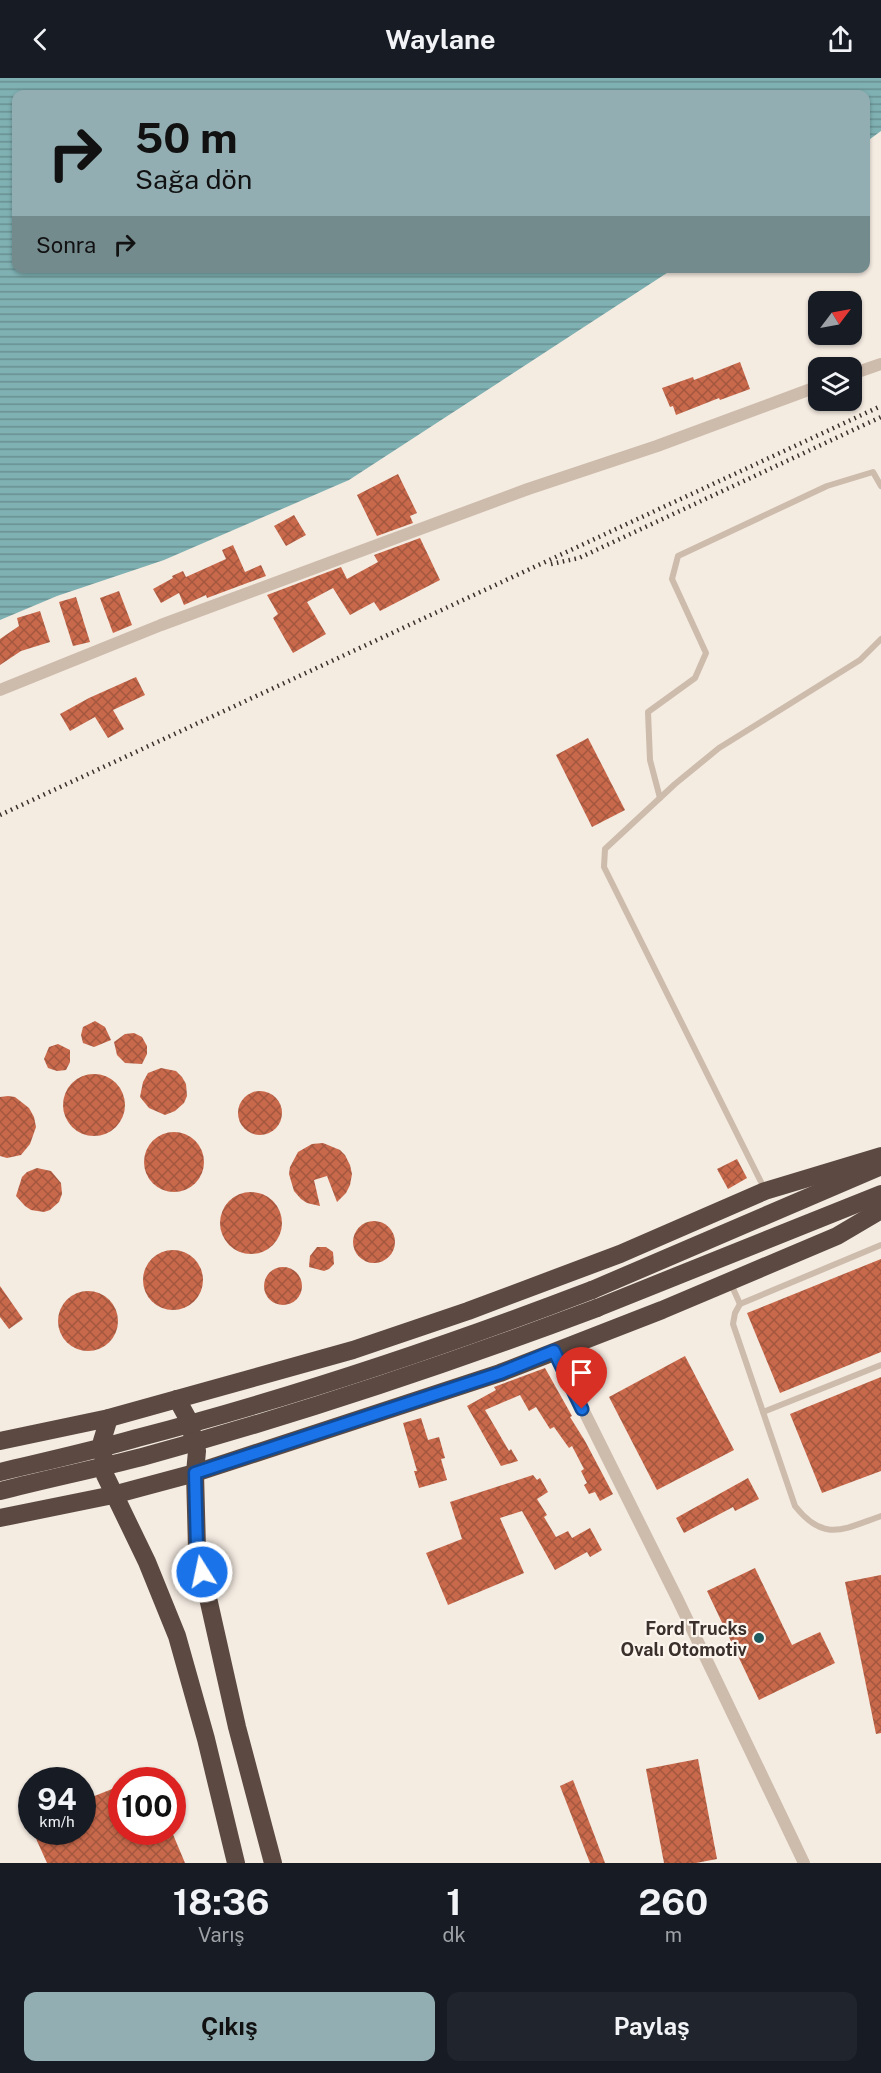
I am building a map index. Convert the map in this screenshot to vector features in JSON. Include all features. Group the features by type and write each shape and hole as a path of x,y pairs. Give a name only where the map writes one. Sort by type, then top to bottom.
{"highway":[{"path":"0,1441 109,1418 353,1350 468,1311 620,1254 765,1191 881,1156"},
{"path":"0,1472 137,1439 262,1403 481,1332 592,1290 881,1166"},
{"path":"0,1491 141,1457 258,1423 480,1352 597,1308 881,1194"},
{"path":"0,1518 113,1495 195,1473 500,1373 662,1310 837,1236 881,1210"},
{"path":"177,1399 188,1419 197,1451 195,1473 197,1549 237,1727 273,1863"},
{"path":"109,1418 102,1441 105,1475 147,1562 177,1636 206,1739 236,1863"}],"street":[{"path":"862,371 881,364"},
{"path":"0,690 162,625 528,489 657,446 808,390"},
{"path":"554,1351 677,1598 803,1863"}],"lane":[{"path":"660,798 650,760 648,712 695,678 706,653 672,579 678,556 827,486 873,472 881,486"},
{"path":"765,1191 604,867 604,849 719,748 860,660 881,639"},
{"path":"881,1245 740,1304 733,1324 795,1506 806,1518 821,1527 838,1532 881,1516"},
{"path":"730,1281 740,1304"},
{"path":"763,1412 881,1365"}],"water":[{"path":"0,78 881,78 881,131 870,139 870,90 12,90 12,273 667,273 349,480 164,560 57,596 0,620"}],"building":[{"path":"740,362 750,389 676,415 673,406 670,407 662,388 693,377 694,380"},
{"path":"398,474 417,513 410,516 413,523 377,536 357,495"},
{"path":"294,515 306,535 286,546 274,526"},
{"path":"420,538 440,580 380,611 374,602 350,615 333,588 307,602 326,634 293,653 273,618 278,614 267,595 341,567 347,579 378,562 374,555"},
{"path":"233,545 245,572 261,565 266,576 207,598 206,595 184,605 179,593 161,603 153,589 183,571 186,577 226,559 222,550"},
{"path":"119,591 132,625 113,633 100,598"},
{"path":"76,597 90,642 73,646 59,602"},
{"path":"40,611 50,642 21,651 0,665 0,639 19,626 17,618"},
{"path":"136,677 145,695 113,710 124,729 108,738 95,717 70,731 60,714"},
{"path":"588,738 625,810 592,827 556,755"},
{"path":"95,1021 105,1027 111,1040 94,1047 83,1043 81,1035 83,1027"},
{"path":"134,1033 142,1037 147,1046 147,1054 142,1064 125,1063 117,1055 114,1042 125,1034"},
{"path":"58,1044 70,1050 70,1062 66,1070 57,1071 48,1068 44,1059 49,1047"},
{"path":"161,1068 176,1071 186,1084 187,1096 184,1103 175,1111 165,1115 149,1108 140,1097 143,1082 148,1073"},
{"path":"94,1074 106,1076 116,1083 123,1093 125,1105 123,1117 116,1127 106,1134 94,1136 82,1134 72,1127 65,1117 63,1105 65,1093 72,1083 82,1076"},
{"path":"260,1091 269,1092 276,1097 281,1104 281,1122 276,1129 269,1134 260,1135 251,1134 244,1129 239,1122 238,1113 239,1104 244,1097 251,1092"},
{"path":"0,1097 15,1097 29,1108 36,1127 30,1144 21,1155 7,1158 0,1156"},
{"path":"168,1132 180,1132 196,1140 202,1150 204,1162 202,1174 196,1184 180,1192 168,1192 152,1184 144,1168 144,1156 152,1140"},
{"path":"323,1143 340,1150 345,1155 352,1174 346,1193 337,1202 327,1176 314,1180 320,1206 301,1199 294,1191 289,1174 298,1152 312,1144"},
{"path":"737,1159 747,1178 728,1189 717,1169"},
{"path":"37,1168 51,1171 61,1183 62,1194 59,1202 44,1212 31,1210 16,1196 22,1177"},
{"path":"251,1192 273,1201 282,1223 273,1245 251,1254 229,1245 220,1223 229,1201"},
{"path":"374,1221 389,1227 395,1242 389,1257 374,1263 359,1257 353,1242 359,1227"},
{"path":"317,1247 326,1247 333,1252 334,1264 329,1269 324,1271 309,1267 310,1256"},
{"path":"167,1250 179,1250 190,1255 198,1263 203,1280 201,1292 190,1305 179,1310 167,1310 156,1305 148,1297 143,1286 143,1274 148,1263 156,1255"},
{"path":"881,1259 881,1352 780,1393 747,1313"},
{"path":"283,1267 296,1273 302,1286 296,1299 283,1305 270,1299 264,1286 270,1273"},
{"path":"0,1286 23,1319 9,1329 0,1317"},
{"path":"82,1291 94,1291 105,1296 113,1304 118,1321 116,1333 105,1346 94,1351 82,1351 71,1346 63,1338 58,1327 58,1315 63,1304 71,1296"},
{"path":"685,1356 734,1450 657,1490 609,1397"},
{"path":"545,1368 613,1494 600,1501 595,1492 589,1494 584,1485 587,1483 581,1471 584,1469 572,1446 569,1448 554,1427 550,1429 536,1407 529,1411 520,1395 485,1410 509,1451 511,1449 518,1461 501,1466 467,1406 496,1390 494,1387"},
{"path":"881,1377 881,1471 822,1493 790,1414"},
{"path":"421,1418 428,1440 439,1437 445,1458 441,1459 447,1480 419,1488 414,1471 417,1471 403,1423"},
{"path":"533,1475 537,1480 540,1478 548,1492 537,1499 556,1537 568,1531 572,1538 590,1528 602,1550 590,1557 587,1552 555,1570 522,1511 500,1518 524,1573 448,1605 426,1553 462,1539 450,1502"},
{"path":"748,1478 759,1499 735,1511 733,1507 684,1533 676,1518"},
{"name":"Ford Trucks Ovalı Otomotiv","path":"755,1568 792,1645 820,1632 835,1663 759,1700 707,1591"},
{"path":"881,1575 881,1733 876,1734 845,1582"},
{"path":"698,1759 717,1859 696,1863 664,1863 646,1769"},
{"path":"573,1780 605,1863 590,1863 560,1786"},
{"path":"108,1791 108,1845 177,1845 185,1863 47,1863 39,1845 96,1845 96,1795"}],"railway":[{"path":"0,815 881,406"},
{"path":"551,564 579,558 881,417"}],"place":[{"name":"Ford Trucks Ovalı Otomotiv","path":"759,1638"}],"route":[{"path":"202,1572 197,1549 195,1473 500,1373 554,1351 582,1409"}]}
